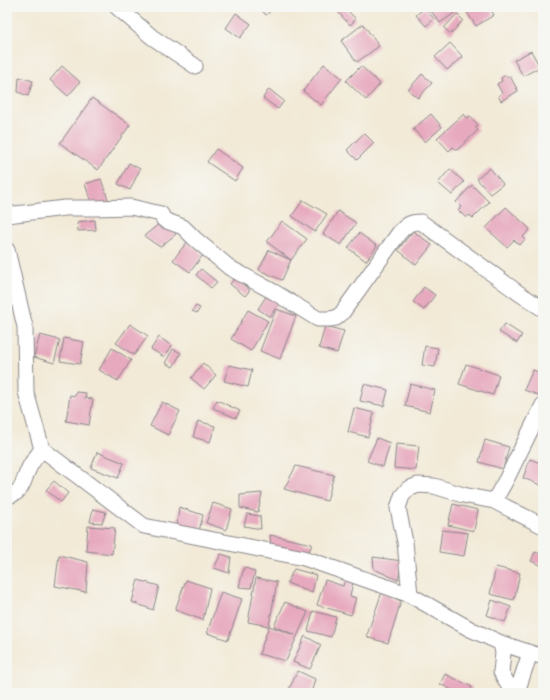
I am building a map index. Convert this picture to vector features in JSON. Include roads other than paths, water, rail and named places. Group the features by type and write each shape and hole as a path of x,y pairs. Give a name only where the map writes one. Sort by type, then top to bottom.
{"street":[{"path":"117,7 152,37 195,66"},
{"path":"7,216 65,208 131,207 161,214 164,220 183,227 230,268 274,292 318,319 336,318 342,313 407,225 414,222 420,222 543,309"},
{"path":"7,250 25,327 26,392 42,449 144,526 304,558 410,595 470,629 501,643 536,655 515,693 501,672 501,643"},
{"path":"494,501 543,405"},
{"path":"7,496 13,495 20,490 29,467 42,449"},
{"path":"410,595 405,542 398,508 402,496 408,489 418,485 434,486 470,497 494,501 543,526"}]}
